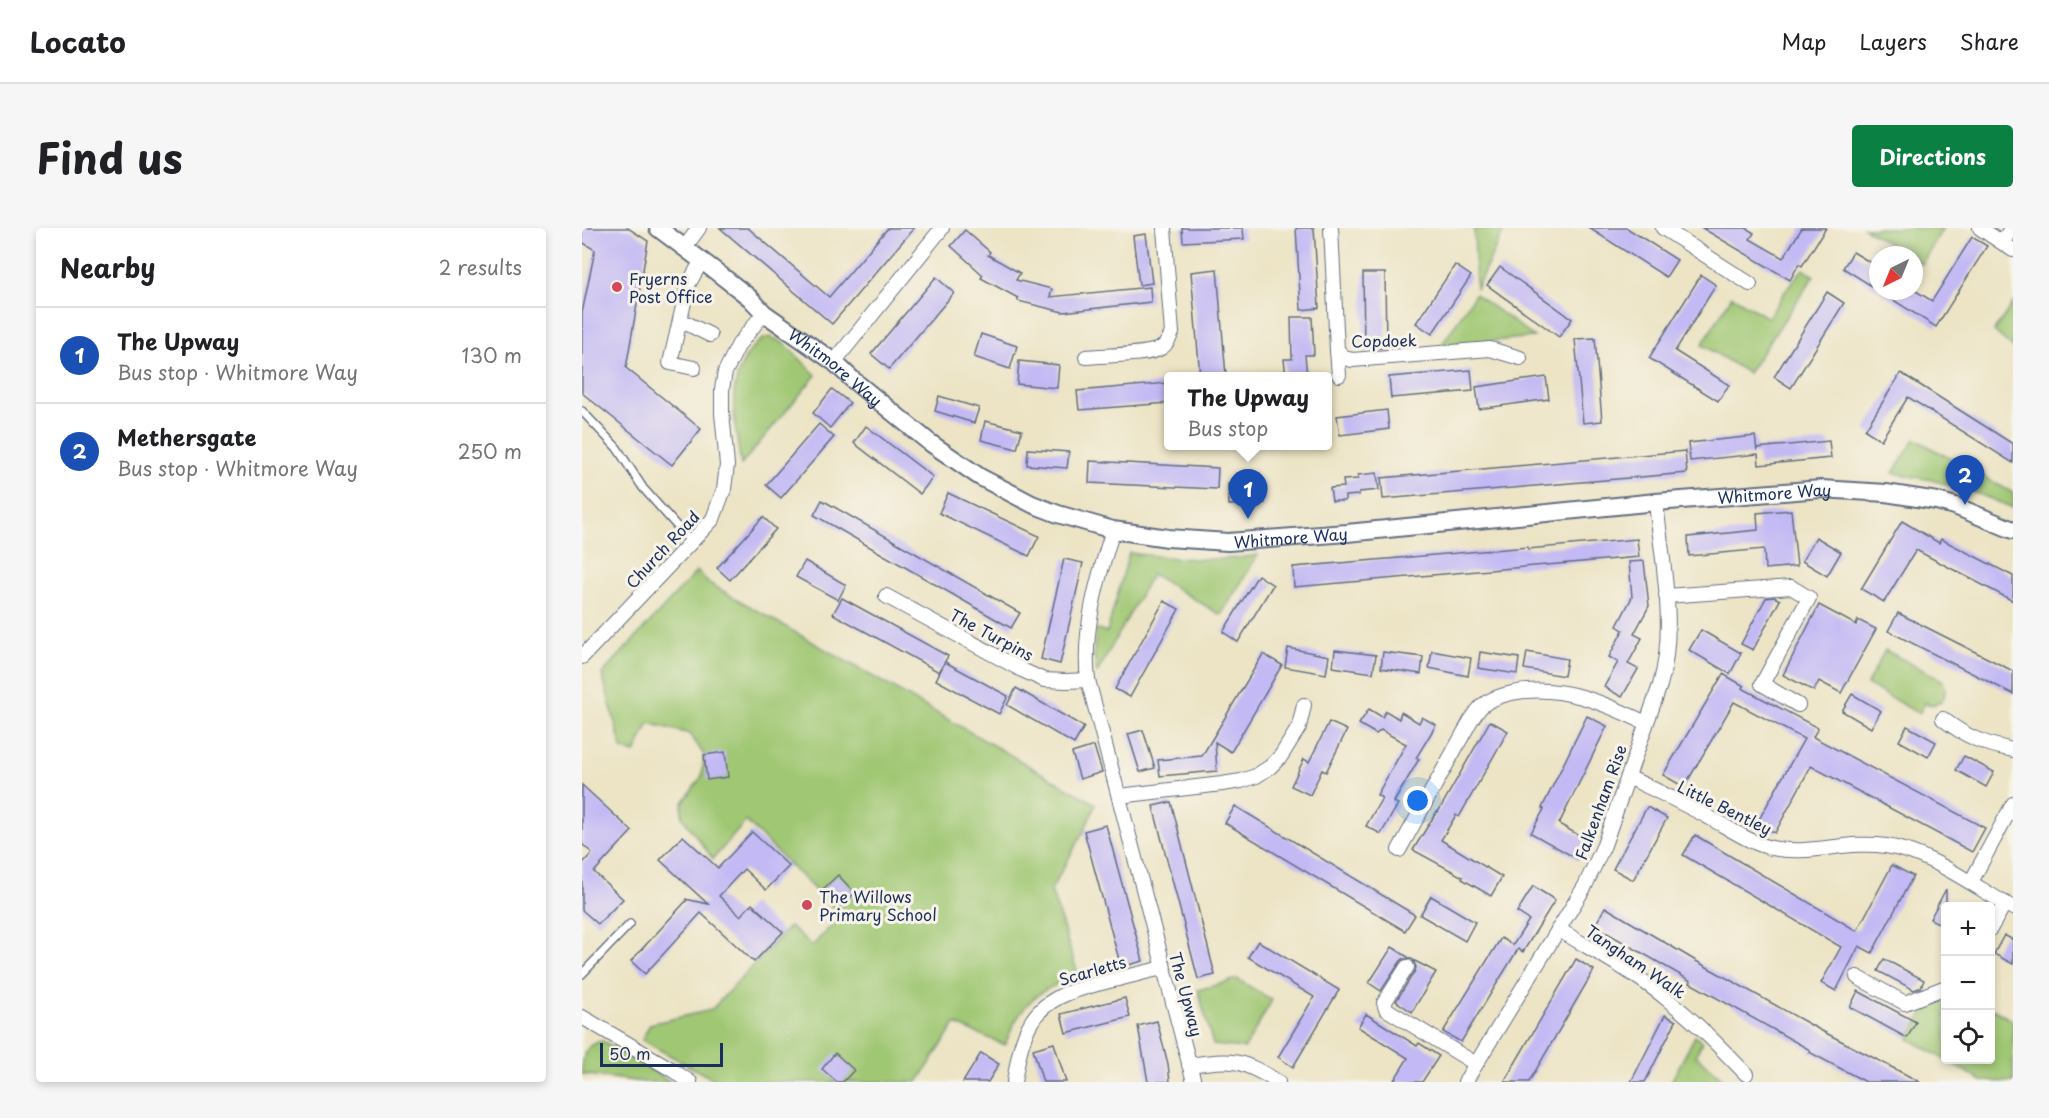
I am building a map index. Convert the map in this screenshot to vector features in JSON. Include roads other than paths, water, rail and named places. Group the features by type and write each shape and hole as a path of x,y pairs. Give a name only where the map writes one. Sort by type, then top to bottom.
{"street":[{"name":"Whitmore Way","path":"657,228 750,298 764,313 834,362 929,442 980,477 1050,510 1113,530 1168,538 1228,542 1293,538 1656,502 1821,489 1886,493 1955,506 2013,530"},
{"path":"684,247 699,228"},
{"path":"834,362 942,228"},
{"path":"1086,357 1150,352 1161,348 1168,341 1172,333 1164,228"},
{"name":"Copdoek","path":"1331,228 1336,350 1345,358 1352,360 1490,349 1520,358"},
{"path":"1663,228 1750,284"},
{"path":"1980,228 2008,246 2011,228"},
{"path":"694,368 670,363 688,285 702,260"},
{"name":"Church Road","path":"582,657 713,519 725,483 728,465 722,413 725,372 739,344 764,313"},
{"path":"680,320 710,335"},
{"path":"1336,350 1339,375"},
{"name":"Falkenham Rise","path":"1465,1082 1600,858 1666,666 1668,645 1666,596 1656,502"},
{"name":"The Upway","path":"1113,530 1087,633 1085,658 1088,680 1194,1082"},
{"path":"1666,596 1791,586 1809,598 1762,684 1798,705"},
{"name":"The Turpins","path":"886,596 1044,680 1088,680"},
{"path":"1399,850 1471,720 1483,705 1503,695 1526,690 1556,691 1607,704 1646,723"},
{"path":"1119,796 1222,784 1256,776 1281,756 1299,727 1304,705"},
{"path":"1943,719 1958,731 1977,741 2013,750"},
{"name":"Little Bentley","path":"1628,777 1771,848 1795,850 1860,845 1885,846 1915,853 2009,905"},
{"path":"1971,882 2013,804"},
{"path":"1995,922 2009,905"},
{"name":"Tangham Walk","path":"1558,929 1627,971 1667,999 1710,1037 1746,1074"},
{"path":"1407,967 1384,1003 1386,1009 1476,1064"},
{"name":"Scarletts","path":"1014,1082 1021,1047 1028,1027 1050,1001 1077,989 1163,968"},
{"path":"1857,977 1905,1003 1941,989"},
{"path":"584,1024 671,1069 690,1082"},
{"path":"1189,1065 1226,1060 1246,1064 1278,1082"}],"lane":[{"path":"582,411 617,447 643,488 691,542"},
{"path":"582,974 630,924"}],"place":[{"name":"Fryerns Post Office","path":"617,287"},
{"name":"Methersgate","path":"1965,505"},
{"name":"The Upway","path":"1248,519"},
{"name":"The Willows Primary School","path":"807,905"}]}
